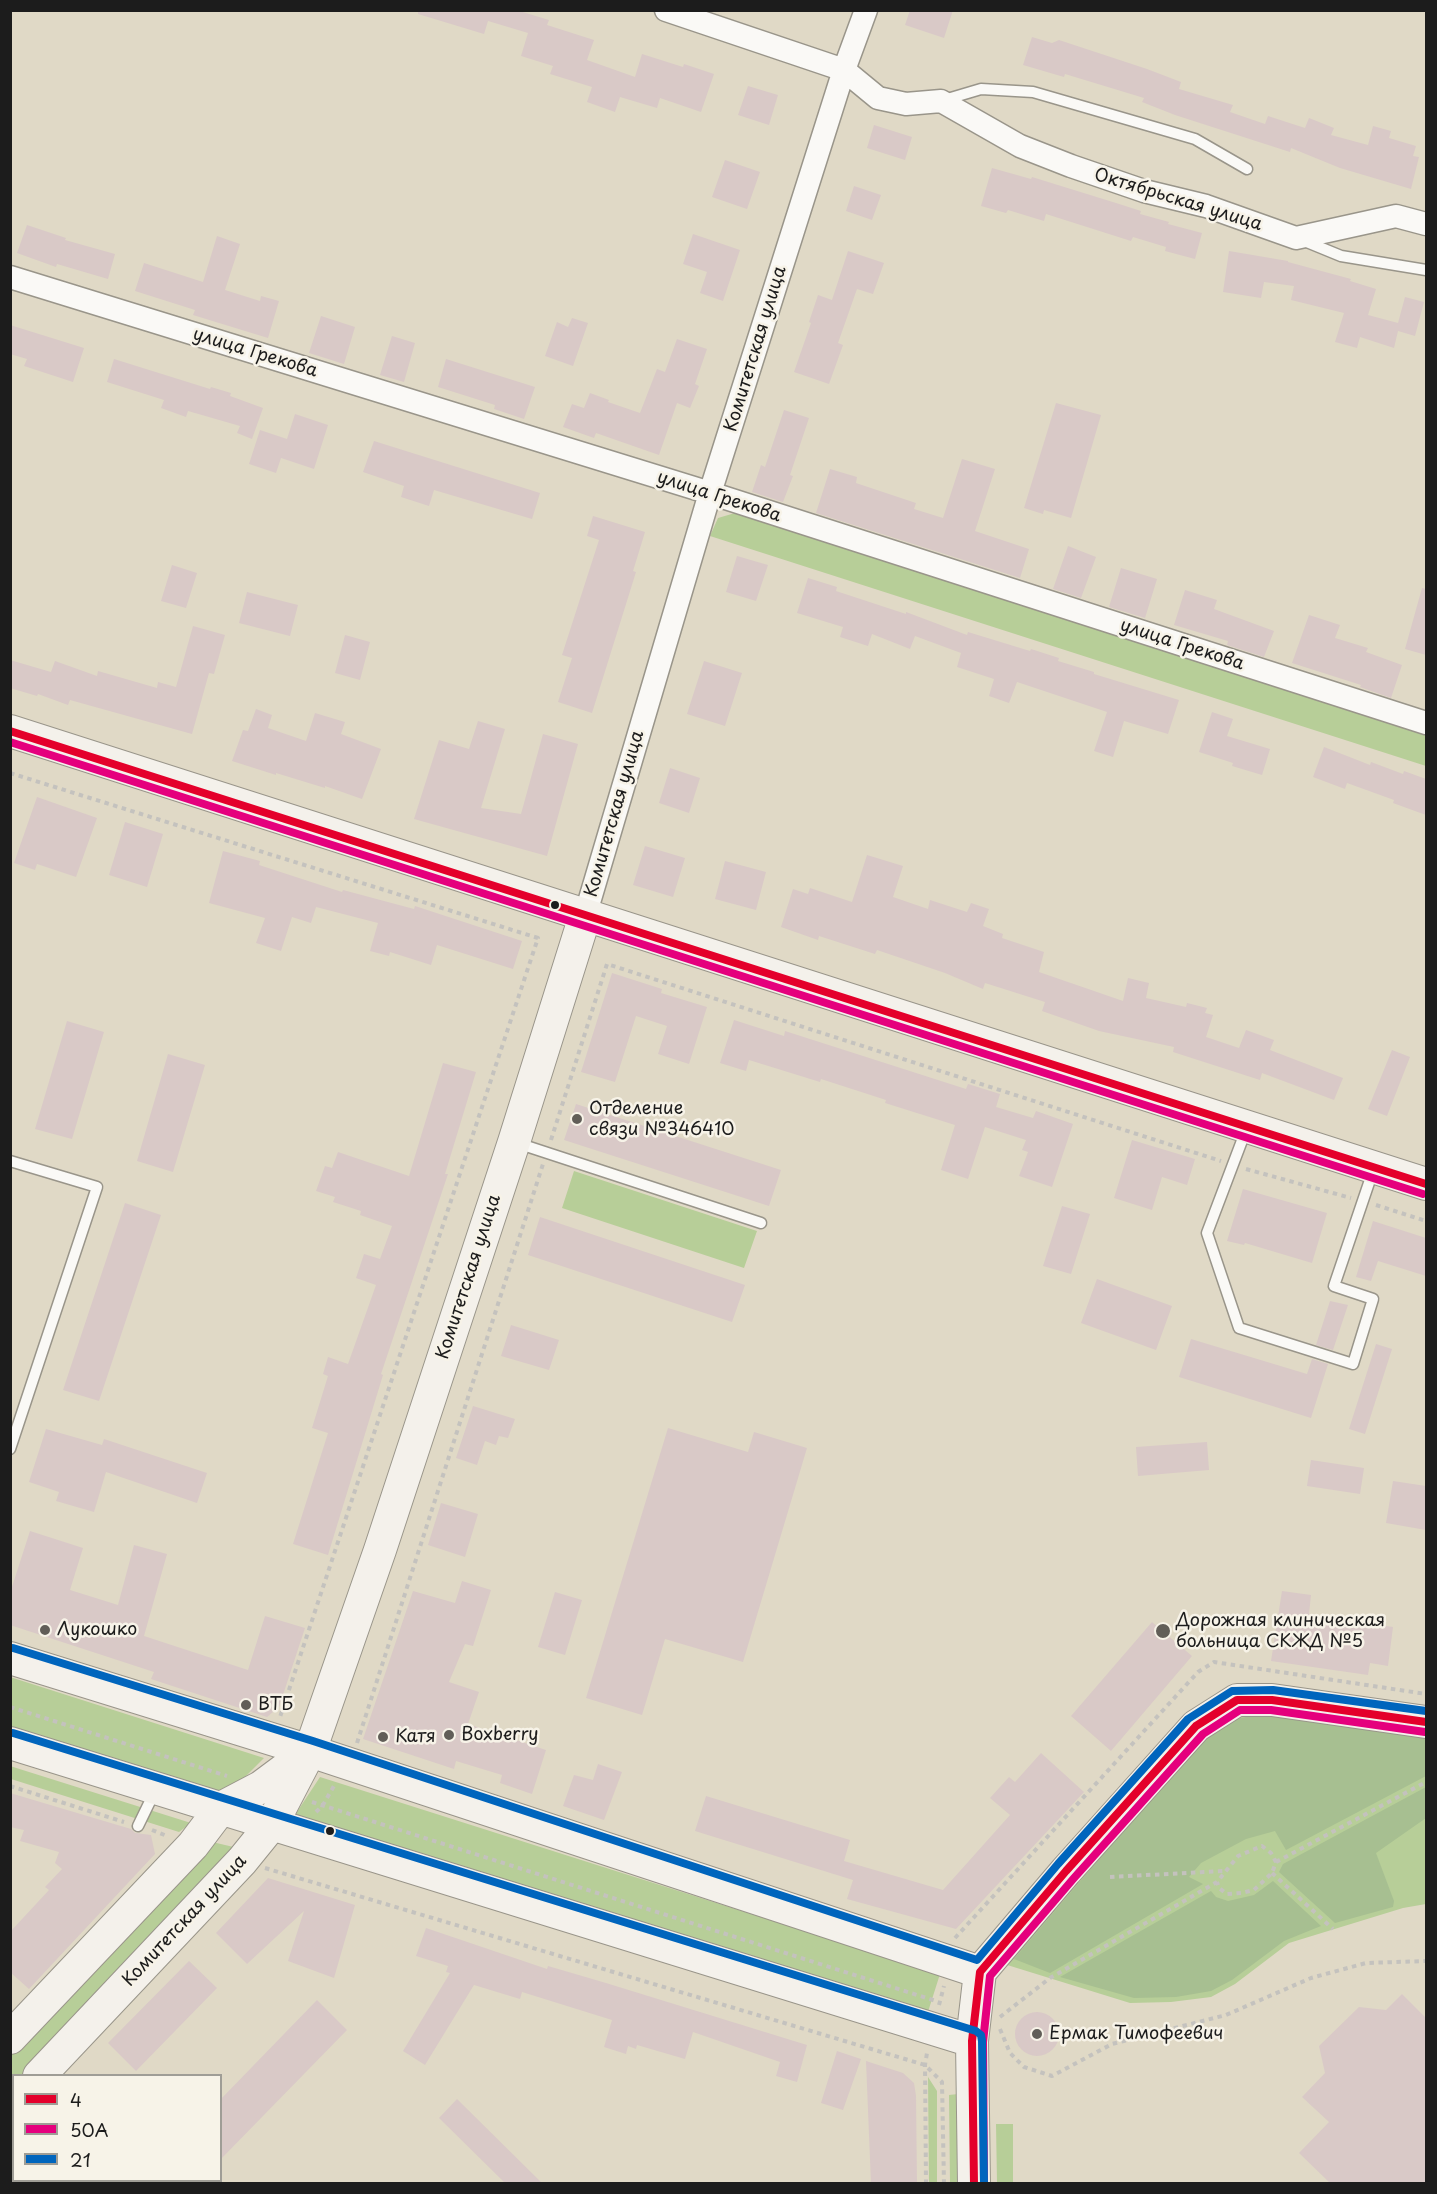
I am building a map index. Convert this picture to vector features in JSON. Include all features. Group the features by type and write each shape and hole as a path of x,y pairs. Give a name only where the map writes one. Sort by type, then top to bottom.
{"street":[{"path":"666,10 844,70 878,98 906,104 941,101"},
{"name":"Комитетская улица","path":"10,2038 193,1845 221,1809 274,1790 310,1751 380,1550 514,1142 585,916 710,494 844,70 866,10"},
{"name":"Октябрьская улица","path":"941,101 978,120 1020,146 1071,166 1144,191 1206,206 1296,238"},
{"path":"1296,238 1396,216 1426,224"},
{"name":"улица Грекова","path":"10,277 710,494 1426,723"},
{"path":"10,731 1426,1184"},
{"path":"10,1658 951,1945 980,1972"},
{"path":"974,2184 973,2027 980,1972 1066,1871 1196,1726 1237,1700 1272,1700 1426,1722"},
{"path":"10,1743 221,1809 973,2027"},
{"name":"Комитетская улица","path":"41,2074 242,1861 272,1824 274,1790"}],"lane":[{"path":"941,101 981,89 1033,92 1195,139 1246,169"},
{"path":"1296,238 1341,256 1426,270"},
{"path":"1247,1127 1207,1233 1239,1328 1353,1364 1373,1299 1334,1286 1375,1167"},
{"path":"514,1142 761,1223"},
{"path":"10,1161 97,1187 10,1449"},
{"path":"138,1826 156,1788"}],"path":[{"path":"10,773 538,938 277,1726 268,1738"},
{"path":"926,2184 925,2065 951,1945 1198,1672 1214,1662 1426,1694"},
{"path":"10,1707 274,1790 973,2027"},
{"path":"1217,1882 1219,1888 1227,1893 1254,1890 1272,1873 1276,1862 1426,1782"},
{"path":"10,1786 193,1845"},
{"path":"1276,1862 1271,1853 1262,1846 1238,1856 1217,1882 1050,1978 996,2020 1010,2053 1024,2067 1052,2076 1112,2043 1226,2015 1311,1977 1366,1963 1426,1961"},
{"path":"242,1861 925,2065 942,2082 944,2184"},
{"path":"1110,1877 1225,1871"},
{"path":"1272,1873 1333,1929"}],"green space":[{"path":"735,513 1426,733 1426,766 710,536 718,518"},
{"path":"574,1171 757,1231 744,1268 562,1208"},
{"path":"10,1677 264,1758 216,1806 11,1742"},
{"path":"1247,1712 1426,1734 1426,1904 1403,1908 1289,1943 1235,1984 1211,1997 1171,2002 1130,2003 1004,1964 1178,1759"},
{"path":"1256,1715 1289,1716 1426,1738 1426,1776 1286,1850 1275,1831 1246,1839 1201,1863 1189,1877 1203,1884 1050,1973 1014,1959 1191,1751 1213,1731 1231,1720"},
{"path":"10,1766 191,1823 179,1832 11,1779"},
{"path":"320,1777 940,1974 927,2015 291,1821"},
{"path":"1426,1787 1426,1818 1376,1853 1394,1901 1393,1907 1335,1923 1279,1872 1283,1864"},
{"path":"208,1841 242,1849 30,2074 12,2074 11,2095 11,2049"},
{"path":"1273,1881 1321,1926 1284,1941 1232,1980 1211,1991 1176,1997 1134,1998 1060,1977 1211,1891 1216,1897 1228,1901 1254,1895"},
{"path":"928,2077 937,2091 937,2183 929,2183"},
{"path":"958,2094 961,2152 957,2183 950,2183 949,2095"},
{"path":"996,2124 1013,2124 1013,2183 997,2183"}],"building":[{"path":"418,10 516,10 549,20 547,25 594,40 587,60 635,77 642,54 714,74 701,112 660,98 657,108 620,97 615,112 587,102 592,87 550,74 553,66 521,56 528,33 488,21 484,34 418,14"},
{"path":"910,10 953,10 944,38 905,25"},
{"path":"1032,37 1052,43 1059,40 1147,69 1181,82 1179,89 1233,105 1230,112 1265,124 1268,116 1305,128 1309,118 1334,128 1331,135 1368,145 1373,126 1391,131 1389,138 1416,146 1413,156 1419,157 1411,189 1340,168 1291,148 1290,152 1175,115 1142,102 1144,98 1065,74 1064,77 1023,65"},
{"path":"748,86 778,95 769,125 738,115"},
{"path":"874,125 912,137 905,160 867,148"},
{"path":"725,160 760,172 747,209 712,197"},
{"path":"992,168 1031,179 1032,177 1141,211 1140,214 1169,222 1168,224 1202,233 1195,259 1165,251 1166,247 1133,237 1131,241 1046,214 1044,221 1008,210 1006,213 981,206"},
{"path":"854,186 881,195 872,220 846,211"},
{"path":"27,225 66,238 65,240 115,254 108,279 57,264 56,267 17,253"},
{"path":"693,234 740,250 723,301 700,293 707,272 683,264"},
{"path":"217,236 240,244 225,290 260,301 261,296 279,301 268,338 193,315 195,310 135,291 144,263 203,282"},
{"path":"848,251 884,263 873,294 857,289 838,343 843,345 829,384 794,372 818,295 832,300"},
{"path":"1229,251 1288,261 1351,279 1350,281 1376,289 1368,315 1398,323 1405,297 1424,302 1415,336 1398,331 1394,348 1360,337 1357,348 1335,342 1344,313 1291,300 1294,286 1264,282 1261,298 1223,292"},
{"path":"321,316 355,327 344,364 309,353"},
{"path":"572,318 588,323 573,366 545,356 557,322 568,327"},
{"path":"10,325 84,348 73,382 24,366 27,359 10,354"},
{"path":"392,336 415,343 404,382 380,375"},
{"path":"677,339 707,349 695,384 699,386 690,408 677,403 659,455 596,433 594,438 563,427 572,404 584,408 590,393 640,413 657,369 665,372"},
{"path":"114,359 210,389 211,387 231,393 230,396 263,408 252,439 237,433 240,426 188,411 186,417 161,408 164,400 107,382"},
{"path":"446,359 535,387 524,419 494,409 495,405 438,387"},
{"path":"1056,403 1101,415 1071,518 1044,510 1043,514 1024,508"},
{"path":"784,410 809,418 790,475 793,476 783,502 752,492 761,465 765,467"},
{"path":"295,414 328,425 314,469 281,458 276,473 249,464 260,430 287,439"},
{"path":"374,441 540,493 532,519 434,490 429,506 401,497 404,486 363,472"},
{"path":"962,459 995,469 975,531 1029,549 1020,578 816,513 830,469 857,477 856,483 916,503 914,509 943,518"},
{"path":"593,516 645,532 633,571 636,572 592,713 558,702 572,658 562,655 599,540 587,536"},
{"path":"1068,546 1096,557 1081,598 1053,589"},
{"path":"737,556 768,565 756,601 726,592"},
{"path":"172,565 197,573 186,608 161,601"},
{"path":"1121,568 1157,579 1145,618 1109,607"},
{"path":"808,578 837,587 836,591 906,614 906,612 967,635 968,632 1030,651 1031,649 1059,658 1058,661 1094,672 1094,674 1179,700 1168,734 1124,721 1113,757 1094,751 1107,712 1017,682 1009,703 989,696 994,679 957,667 961,653 915,636 910,649 872,634 868,646 840,637 843,627 797,613"},
{"path":"1422,588 1426,589 1426,655 1405,649"},
{"path":"1185,590 1217,600 1214,609 1274,631 1264,657 1227,645 1228,641 1174,625"},
{"path":"247,592 298,605 290,636 239,623"},
{"path":"1309,615 1340,625 1335,638 1368,648 1366,652 1402,665 1391,698 1360,687 1361,685 1292,663"},
{"path":"193,626 225,635 214,674 209,673 192,734 70,700 68,705 38,694 37,696 10,688 10,660 51,672 55,661 97,676 98,671 157,688 158,682 176,687"},
{"path":"345,635 370,642 360,680 335,673"},
{"path":"704,661 742,673 725,726 687,714"},
{"path":"256,709 272,715 268,728 306,741 315,713 345,722 341,734 381,749 362,799 325,786 325,788 276,773 276,775 232,761 243,730 248,731"},
{"path":"1212,712 1233,719 1227,736 1270,749 1262,775 1232,766 1233,763 1199,752"},
{"path":"478,721 505,729 481,808 521,814 543,734 578,744 547,856 414,819 439,740 469,749"},
{"path":"1324,747 1370,765 1371,762 1403,774 1404,771 1426,779 1426,815 1393,803 1394,800 1347,783 1345,789 1313,777"},
{"path":"670,768 700,778 689,813 659,803"},
{"path":"37,797 97,818 76,877 37,864 35,870 14,863"},
{"path":"125,822 163,834 147,887 109,875"},
{"path":"645,846 685,858 673,897 633,885"},
{"path":"223,851 260,861 259,865 342,892 343,890 414,909 415,906 522,941 513,969 437,945 431,965 390,952 389,956 370,951 378,923 316,907 311,923 292,917 281,951 256,943 265,918 209,903"},
{"path":"867,855 903,866 893,897 928,909 930,900 967,912 971,903 989,909 983,926 1003,934 1002,938 1044,952 1039,972 1123,1001 1128,978 1149,983 1146,998 1186,1007 1187,1003 1207,1008 1205,1013 1213,1015 1206,1037 1239,1048 1246,1030 1274,1040 1270,1050 1343,1078 1334,1100 1262,1073 1260,1080 1173,1052 1174,1047 1099,1031 1042,1011 1045,1002 985,983 983,989 945,973 877,950 875,954 819,936 818,940 781,927 793,889 808,894 810,888 852,902"},
{"path":"725,861 766,872 756,910 715,899"},
{"path":"612,973 662,989 661,993 707,1007 689,1064 658,1054 667,1026 636,1016 615,1082 581,1072"},
{"path":"734,1020 784,1036 785,1031 966,1089 968,1084 1000,1094 996,1107 1033,1118 1036,1111 1073,1124 1052,1187 1019,1176 1028,1152 1022,1150 1026,1140 985,1127 968,1179 941,1170 955,1125 885,1103 886,1100 821,1079 820,1082 749,1060 746,1071 720,1063"},
{"path":"67,1021 104,1032 72,1139 35,1129"},
{"path":"1392,1050 1410,1057 1387,1116 1368,1109"},
{"path":"168,1054 205,1065 173,1172 137,1161"},
{"path":"443,1063 476,1072 445,1174 448,1174 381,1374 383,1375 328,1555 293,1544 328,1433 312,1428 328,1376 323,1374 328,1357 348,1364 376,1285 356,1278 364,1254 380,1259 392,1226 360,1215 361,1211 333,1202 335,1197 316,1191 325,1166 332,1168 338,1152 409,1176"},
{"path":"576,1104 781,1170 769,1206 564,1140"},
{"path":"1132,1140 1195,1159 1187,1185 1162,1177 1152,1210 1114,1198"},
{"path":"1243,1189 1327,1213 1312,1263 1245,1243 1244,1245 1227,1241"},
{"path":"125,1203 161,1215 99,1401 63,1390"},
{"path":"1062,1206 1090,1214 1071,1274 1043,1266"},
{"path":"540,1217 745,1285 732,1322 528,1255"},
{"path":"1373,1221 1426,1238 1426,1276 1378,1261 1371,1281 1356,1277"},
{"path":"1097,1279 1172,1306 1156,1350 1081,1323"},
{"path":"1330,1301 1348,1305 1333,1350 1316,1345"},
{"path":"511,1325 559,1340 549,1370 501,1356"},
{"path":"1191,1339 1307,1374 1312,1359 1328,1364 1311,1418 1179,1377"},
{"path":"1376,1344 1392,1349 1365,1434 1349,1429"},
{"path":"473,1406 515,1419 508,1438 499,1436 496,1445 485,1441 477,1465 456,1458"},
{"path":"668,1428 748,1452 754,1432 807,1448 743,1662 665,1639 642,1715 586,1698"},
{"path":"46,1429 102,1445 104,1439 207,1473 197,1503 106,1472 94,1512 56,1501 59,1492 29,1482"},
{"path":"1207,1442 1209,1470 1138,1476 1136,1447"},
{"path":"1311,1460 1364,1468 1360,1494 1307,1486"},
{"path":"1393,1481 1426,1486 1426,1530 1386,1523"},
{"path":"441,1503 478,1514 465,1557 428,1545"},
{"path":"30,1531 83,1548 70,1590 118,1605 134,1545 167,1554 144,1636 248,1670 265,1616 305,1628 279,1707 267,1717 151,1679 154,1672 10,1625 10,1593"},
{"path":"462,1581 491,1590 473,1646 465,1644 449,1682 479,1692 468,1724 546,1750 532,1794 500,1783 502,1775 456,1761 454,1769 363,1739 413,1591 455,1603"},
{"path":"1282,1591 1311,1595 1309,1614 1393,1627 1388,1666 1370,1663 1368,1675 1271,1661"},
{"path":"555,1592 582,1600 565,1655 538,1647"},
{"path":"1152,1622 1192,1656 1111,1751 1071,1716"},
{"path":"1041,1753 1084,1792 956,1929 847,1899 853,1880 695,1831 706,1796 850,1840 844,1861 943,1890 1010,1815 990,1798 1009,1777 1015,1782"},
{"path":"598,1764 622,1772 604,1820 563,1806 574,1775 593,1780"},
{"path":"10,1793 131,1829 135,1833 151,1835 155,1854 29,1989 10,1972 10,1932 49,1890 45,1887 62,1869 55,1863 59,1852 20,1841 24,1830 10,1827"},
{"path":"268,1878 355,1905 334,1978 288,1961 304,1911 247,1964 216,1933"},
{"path":"426,1928 547,1969 548,1966 807,2045 797,2082 776,2076 780,2062 693,2032 685,2059 637,2045 636,2049 628,2046 626,2054 604,2047 612,2020 522,1992 520,1999 474,1985 425,2065 403,2051 450,1973 446,1972 448,1966 416,1956"},
{"path":"189,1961 217,1988 136,2071 108,2043"},
{"path":"1402,1994 1426,2018 1426,2184 1331,2184 1299,2153 1329,2122 1302,2097 1325,2073 1319,2046 1359,2007 1386,2010"},
{"path":"317,2000 347,2030 222,2158 222,2098"},
{"path":"1037,2012 1052,2019 1059,2034 1052,2049 1037,2056 1022,2049 1015,2034 1022,2019"},
{"path":"837,2051 861,2059 843,2110 821,2103"},
{"path":"866,2061 903,2073 914,2083 917,2184 871,2184"},
{"path":"457,2099 543,2184 506,2184 439,2118"}],"transit line":[{"name":"4","path":"10,731 1426,1184"},
{"name":"50А","path":"10,742 1423,1194"},
{"name":"21","path":"13,1648 313,1741 977,1960 1058,1864 1188,1719 1232,1691 1273,1690 1426,1711"},
{"name":"4","path":"974,2184 972,2041 980,1972 1066,1871 1196,1726 1237,1700 1272,1700 1426,1722"},
{"name":"50А","path":"984,2184 983,2042 990,1976 1203,1734 1240,1710 1271,1710 1425,1732"},
{"name":"21","path":"13,1733 976,2031 981,2035 982,2041 984,2184"}],"place":[{"name":"Отделение связи №346410","path":"577,1119"},
{"name":"Лукошко","path":"45,1630"},
{"name":"Дорожная клиническая больница СКЖД №5","path":"1163,1631"},
{"name":"ВТБ","path":"246,1705"},
{"name":"Boxberry","path":"449,1735"},
{"name":"Катя","path":"383,1737"},
{"name":"Ермак Тимофеевич","path":"1037,2034"}]}
